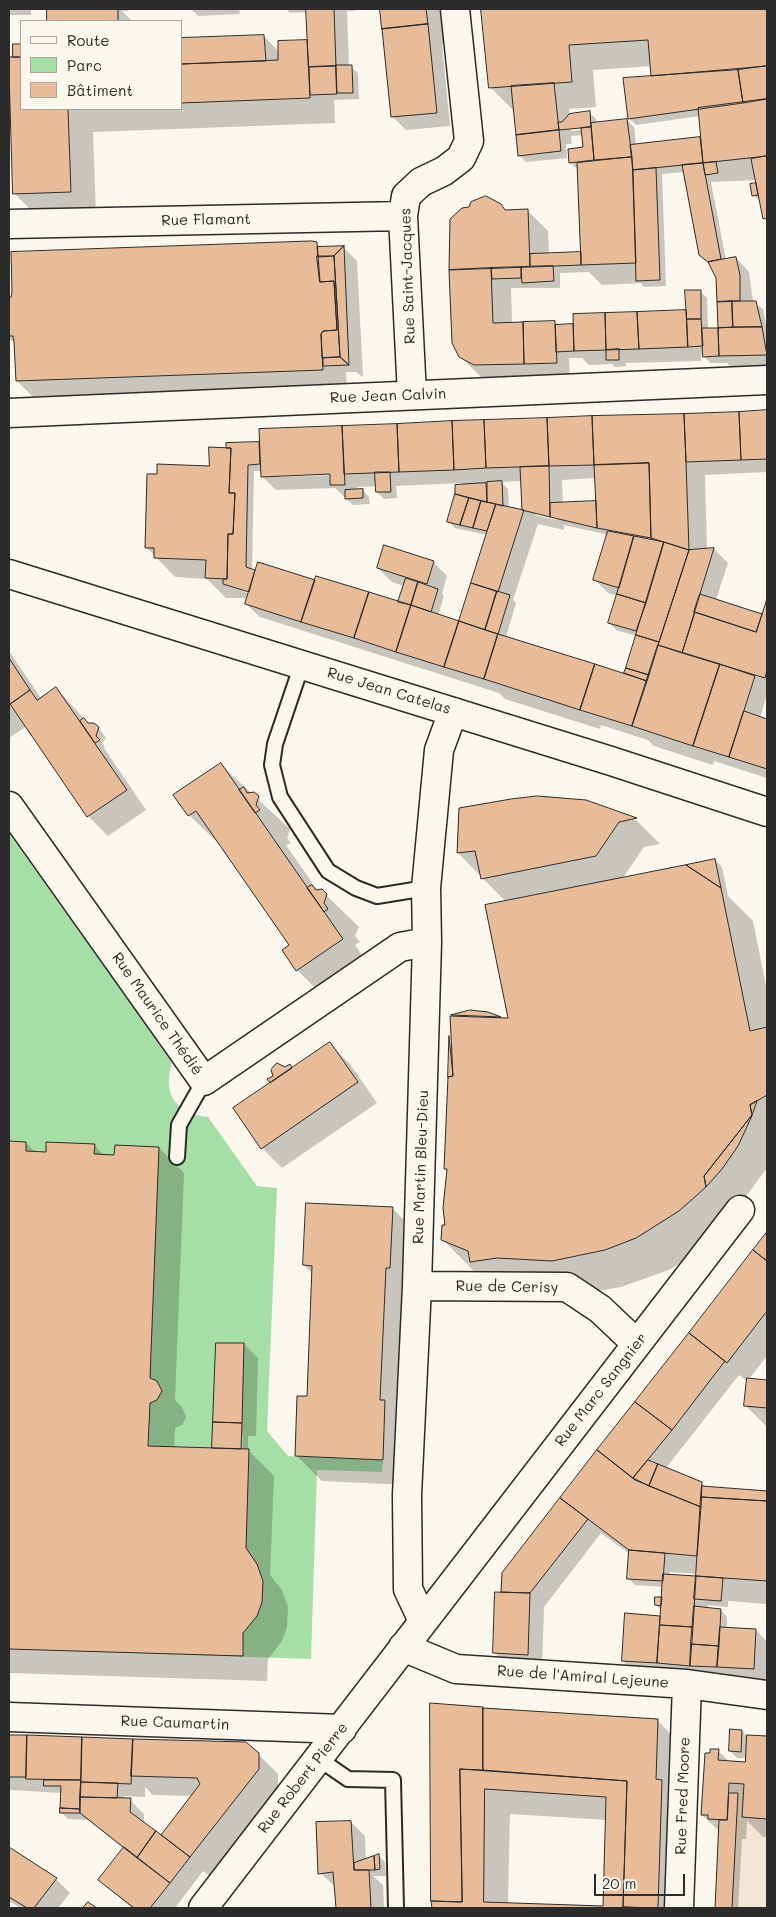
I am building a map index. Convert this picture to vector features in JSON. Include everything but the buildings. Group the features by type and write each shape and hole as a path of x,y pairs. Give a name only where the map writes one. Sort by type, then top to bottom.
{"street":[{"name":"Rue Saint-Jacques","path":"412,395 403,216 406,196 421,182 444,171 461,158 469,141 455,9"},
{"name":"Rue Flamant","path":"9,224 403,216"},
{"name":"Rue Jean Calvin","path":"9,413 767,380"},
{"name":"Rue Jean Catelas","path":"9,574 302,664 767,812"},
{"name":"Rue Martin Bleu-Dieu","path":"423,1622 408,1589 407,1495 417,1286 427,942 426,888 440,750 453,712"},
{"name":"Rue Maurice Thédié","path":"9,806 204,1081 400,947 427,942"},
{"name":"Rue Marc Sangnier","path":"423,1622 740,1210"},
{"name":"Rue de Cerisy","path":"417,1286 566,1287 600,1310 637,1344"},
{"name":"Rue Robert Pierre","path":"203,1908 423,1622"},
{"name":"Rue de l'Amiral Lejeune","path":"403,1647 456,1669 687,1684 767,1695"},
{"name":"Rue Fred Moore","path":"679,1908 687,1684"},
{"name":"Rue Caumartin","path":"9,1717 342,1729"}],"lane":[{"path":"302,664 274,744 272,765 280,797 328,871 356,888 377,896 426,888"},
{"path":"177,1158 179,1124 204,1081"},
{"path":"319,1759 348,1779 393,1780 396,1908"}],"shaded area":[{"path":"747,1735 767,1736 767,1908 715,1908 719,1820 708,1819 708,1815 701,1815 705,1753 710,1753 710,1749 719,1749 718,1760 745,1762"}],"green space":[{"path":"9,827 172,1063 169,1084 174,1100 187,1112 208,1117 257,1186 277,1188 267,1431 288,1456 383,1460 382,1472 317,1470 311,1659 9,1649"}]}
